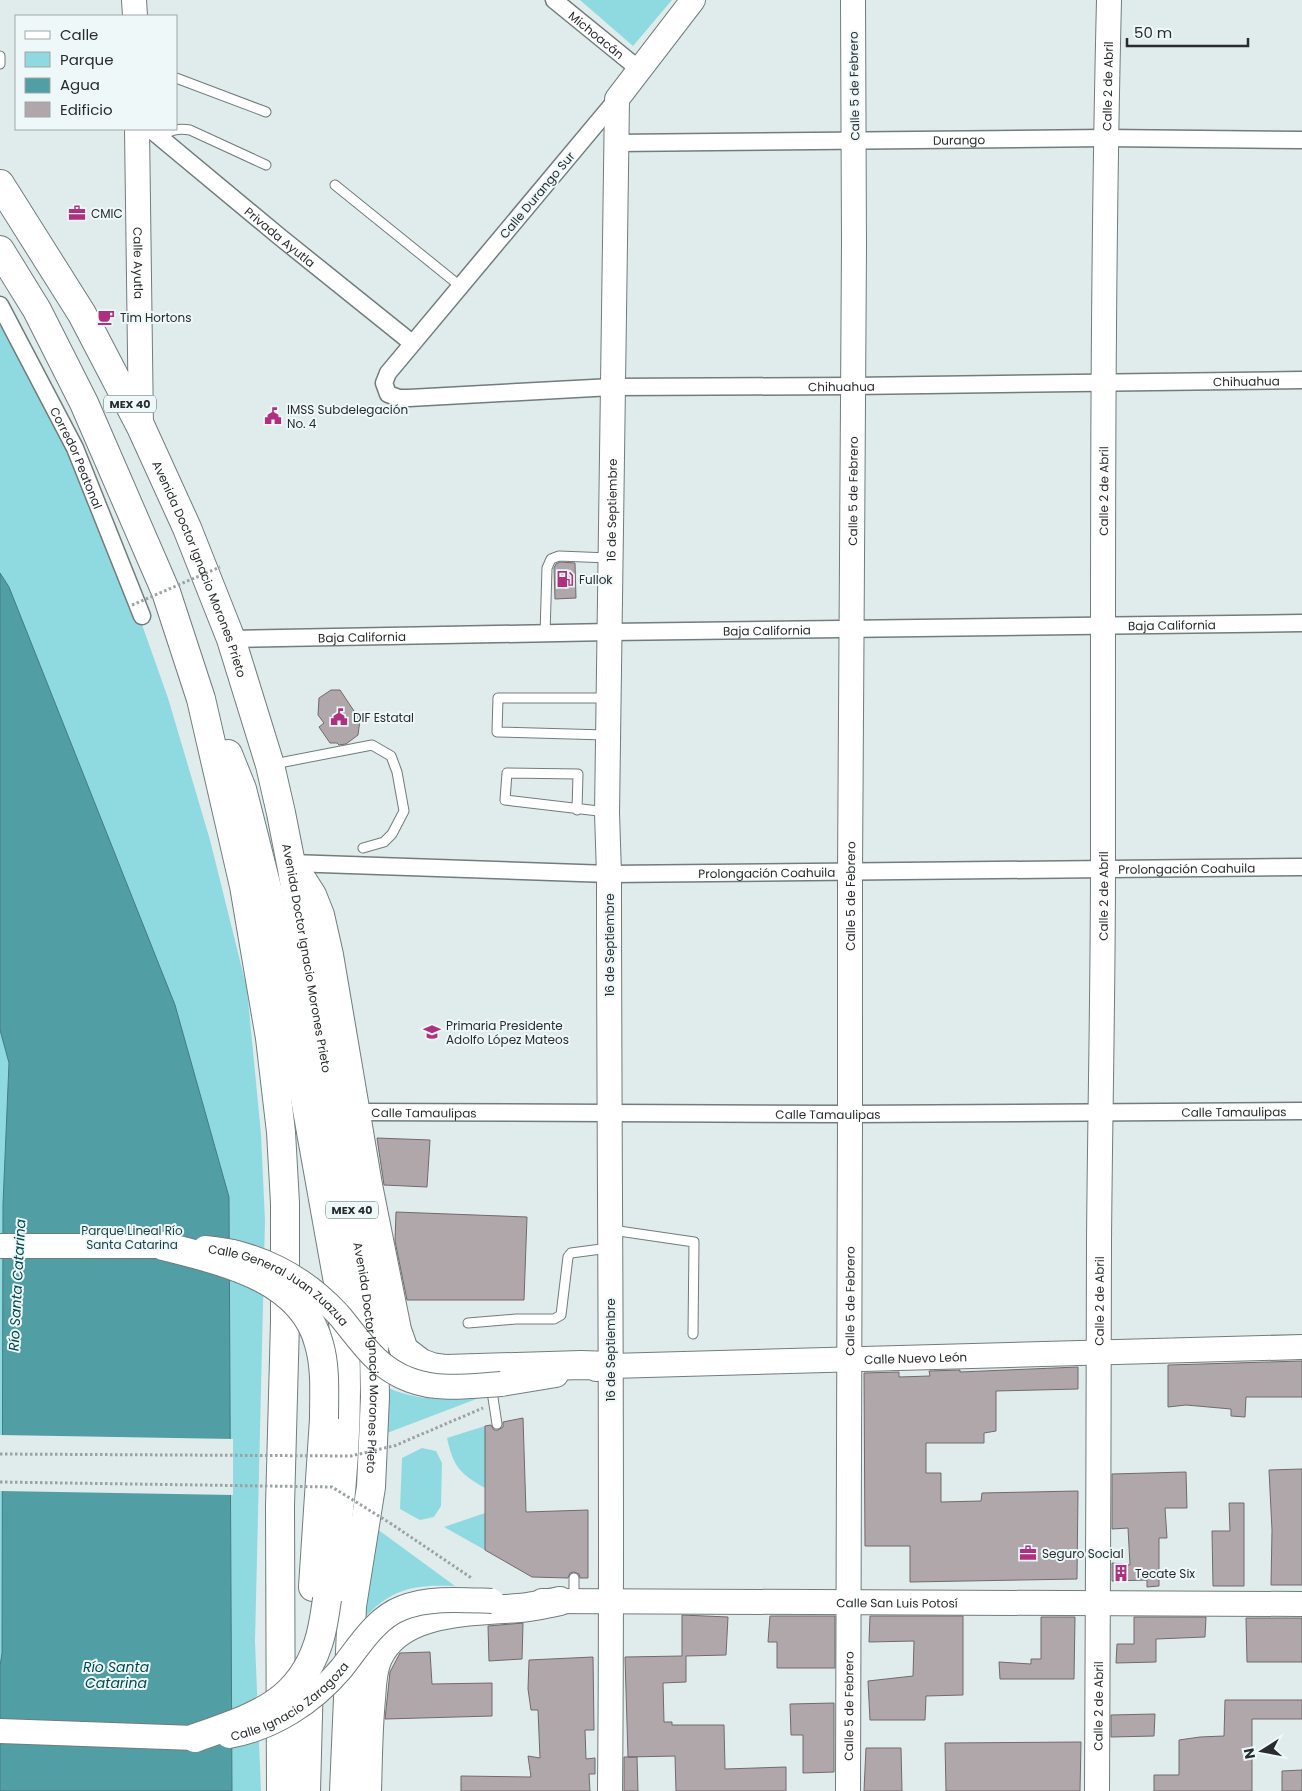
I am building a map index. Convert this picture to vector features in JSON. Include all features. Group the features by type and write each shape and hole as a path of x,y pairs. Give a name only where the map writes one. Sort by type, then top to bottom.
{"highway":[{"name":"Avenida Doctor Ignacio Morones Prieto","path":"0,184 82,314 142,428 187,528 232,639 270,765 292,866 365,1279 374,1348 375,1397 371,1487 352,1606 344,1791"},
{"name":"MEX 40","path":"0,250 41,318 94,423 166,592 201,699 244,886 270,1038 281,1132 285,1202 285,1322 280,1516 281,1791"},
{"path":"195,1738 265,1711 284,1697 300,1680 312,1662 319,1642 339,1520 345,1434 345,1344 339,1288 268,892 242,789 225,745 201,699"},
{"path":"292,866 312,895 320,915 329,955 368,1185 396,1330 404,1350 421,1363 446,1369 581,1365 611,1366"},
{"path":"163,1246 224,1263 270,1283 288,1295 303,1310 313,1326 319,1344 323,1362 324,1419 310,1636 306,1791"},
{"path":"367,1791 368,1724 374,1672 378,1658 395,1635 405,1628 425,1620 447,1615 522,1608 567,1601"}],"street":[{"path":"134,0 135,15"},
{"name":"Michoacán","path":"554,0 640,70"},
{"name":"Calle Durango Sur","path":"385,389 385,378 388,373 617,99 693,0"},
{"name":"Calle 5 de Febrero","path":"848,1791 853,0"},
{"name":"Calle 2 de Abril","path":"1097,1791 1099,1604 1098,1353 1103,871 1102,626 1105,138 1108,0"},
{"name":"16 de Septiembre","path":"610,1791 611,1366 609,874 607,812 617,99"},
{"name":"Calle Ayutla","path":"137,130 142,428"},
{"name":"Privada Ayutla","path":"155,133 412,343"},
{"name":"Durango","path":"615,143 1105,138 1302,140"},
{"name":"Corredor Peatonal","path":"0,305 75,448 137,611"},
{"name":"Chihuahua","path":"385,389 388,394 393,396 409,398 612,387 1302,380"},
{"name":"Baja California","path":"232,639 1302,623"},
{"name":"Prolongación Coahuila","path":"292,866 609,874 1302,868"},
{"name":"Calle Tamaulipas","path":"356,1112 850,1114 1302,1111"},
{"name":"Calle General Juan Zuazua","path":"0,1246 163,1246 220,1249 245,1254 267,1262 309,1287 324,1300 374,1358 390,1371 410,1380 433,1386 450,1387 496,1384"},
{"name":"Calle Nuevo León","path":"496,1384 611,1366 1302,1347"},
{"name":"Calle Ignacio Zaragoza","path":"0,1731 195,1738 243,1734 269,1724 292,1712 311,1698 331,1680 365,1638 380,1623 390,1614 401,1608 416,1603 432,1601 492,1601"},
{"name":"Calle San Luis Potosí","path":"492,1601 1302,1604"}],"lane":[{"path":"0,56 0,64"},
{"path":"178,79 266,112"},
{"path":"178,128 190,130 266,165"},
{"path":"155,133 172,130"},
{"path":"335,185 460,286"},
{"path":"545,634 548,568 551,560 559,556 611,558"},
{"path":"609,735 496,732 498,698 610,698"},
{"path":"270,765 372,745 391,756 398,772 404,811 388,838 379,844 363,848"},
{"path":"577,810 578,774 507,773 506,800 577,810 607,812"},
{"path":"468,1323 516,1319 554,1319 561,1315 568,1257 571,1252 610,1239 694,1242 694,1334"},
{"path":"496,1384 497,1424"},
{"path":"567,1601 574,1578"}],"path":[{"path":"137,611 220,567"},
{"path":"0,1454 351,1456 393,1446 481,1409"},
{"path":"0,1482 332,1487 390,1523 473,1579"}],"green space":[{"path":"580,0 672,0 633,46"},
{"name":"Río Santa Catarina","path":"0,312 68,438 123,571 168,698 210,840 247,989 261,1134 265,1221 255,1642 261,1791 0,1791"},
{"path":"386,1387 420,1397 443,1399 479,1398 387,1433"},
{"path":"485,1426 485,1488 469,1478 459,1468 452,1456 447,1438"},
{"path":"422,1448 436,1451 442,1463 441,1506 434,1517 420,1520 400,1509 402,1458"},
{"path":"485,1513 485,1550 444,1527"},
{"path":"373,1526 455,1586 425,1586 400,1592 379,1604 358,1625"}],"water":[{"name":"Río Santa Catarina","path":"0,573 9,587 175,1005 229,1197 232,1791 0,1791 3,1204 9,1063 0,1030"}],"pier":[{"path":"0,1435 233,1439 233,1495 0,1491"}],"building":[{"name":"Fullok","path":"560,562 575,563 576,598 555,599 554,568"},
{"name":"DIF Estatal","path":"331,690 340,690 360,720 358,735 346,744 330,743 319,727 324,723 318,715 319,698"},
{"path":"377,1138 430,1140 427,1187 384,1185"},
{"path":"396,1212 527,1217 524,1300 407,1300 395,1241"},
{"path":"1302,1361 1302,1397 1246,1397 1245,1417 1231,1416 1231,1409 1186,1405 1168,1407 1168,1365"},
{"path":"1078,1367 1078,1389 996,1391 996,1431 984,1433 984,1443 926,1443 926,1473 941,1473 941,1502 981,1501 982,1493 1078,1491 1077,1579 910,1582 910,1546 865,1546 864,1373 899,1372 899,1377 930,1376 929,1371 960,1370 960,1372"},
{"path":"523,1418 526,1512 588,1510 588,1578 580,1578 579,1574 574,1572 570,1573 568,1578 532,1577 485,1550 485,1426 491,1425 494,1430 498,1430 503,1427 503,1422"},
{"path":"1302,1469 1302,1585 1271,1585 1272,1530 1269,1470"},
{"path":"1186,1472 1187,1508 1165,1508 1167,1538 1159,1538 1159,1586 1147,1587 1147,1580 1112,1581 1112,1563 1130,1565 1128,1528 1112,1529 1112,1474"},
{"path":"1229,1503 1244,1503 1244,1586 1213,1586 1212,1531 1230,1531"},
{"path":"682,1615 728,1617 726,1655 686,1656 686,1682 663,1683 664,1722 672,1722 672,1725 724,1725 725,1769 786,1767 786,1791 676,1791 675,1756 628,1757 625,1657 682,1656"},
{"path":"770,1616 835,1616 835,1668 777,1668 777,1642 768,1642"},
{"path":"870,1616 963,1616 963,1695 926,1696 925,1720 870,1720 868,1681 913,1676 914,1641 869,1642"},
{"path":"1041,1617 1075,1617 1074,1679 1000,1679 999,1662 1031,1664 1031,1659 1041,1659"},
{"path":"1134,1617 1206,1617 1205,1637 1156,1639 1156,1662 1116,1663 1117,1644 1134,1644"},
{"path":"1246,1618 1302,1618 1302,1662 1247,1662"},
{"path":"523,1623 522,1659 489,1661 488,1626"},
{"path":"430,1652 432,1684 492,1683 492,1716 385,1719 390,1672 400,1653"},
{"path":"593,1657 594,1730 585,1730 586,1759 595,1758 595,1774 589,1774 590,1791 461,1791 461,1776 531,1777 528,1756 540,1758 538,1710 531,1710 528,1689 529,1660"},
{"path":"1225,1700 1302,1700 1302,1719 1252,1719 1252,1791 1154,1791 1154,1775 1179,1775 1179,1740 1224,1736"},
{"path":"834,1703 834,1772 803,1773 803,1735 791,1735 790,1704"},
{"path":"1155,1714 1154,1736 1111,1737 1111,1715"},
{"path":"1081,1742 1080,1791 946,1791 945,1743"},
{"path":"866,1748 901,1748 902,1791 864,1791"},
{"path":"624,1757 637,1757 638,1791 624,1791"},
{"path":"1302,1770 1302,1791 1282,1791 1282,1771"}],"place":[{"name":"CMIC","path":"77,213"},
{"name":"Tim Hortons","path":"106,317"},
{"name":"IMSS Subdelegación No. 4","path":"273,416"},
{"name":"Fullok","path":"565,579"},
{"name":"DIF Estatal","path":"339,717"},
{"name":"Primaria Presidente Adolfo López Mateos","path":"432,1032"},
{"name":"Seguro Social","path":"1028,1553"},
{"name":"Tecate Six","path":"1121,1573"}],"park label":[{"name":"Parque Lineal Río Santa Catarina","path":"132,1237"}]}
